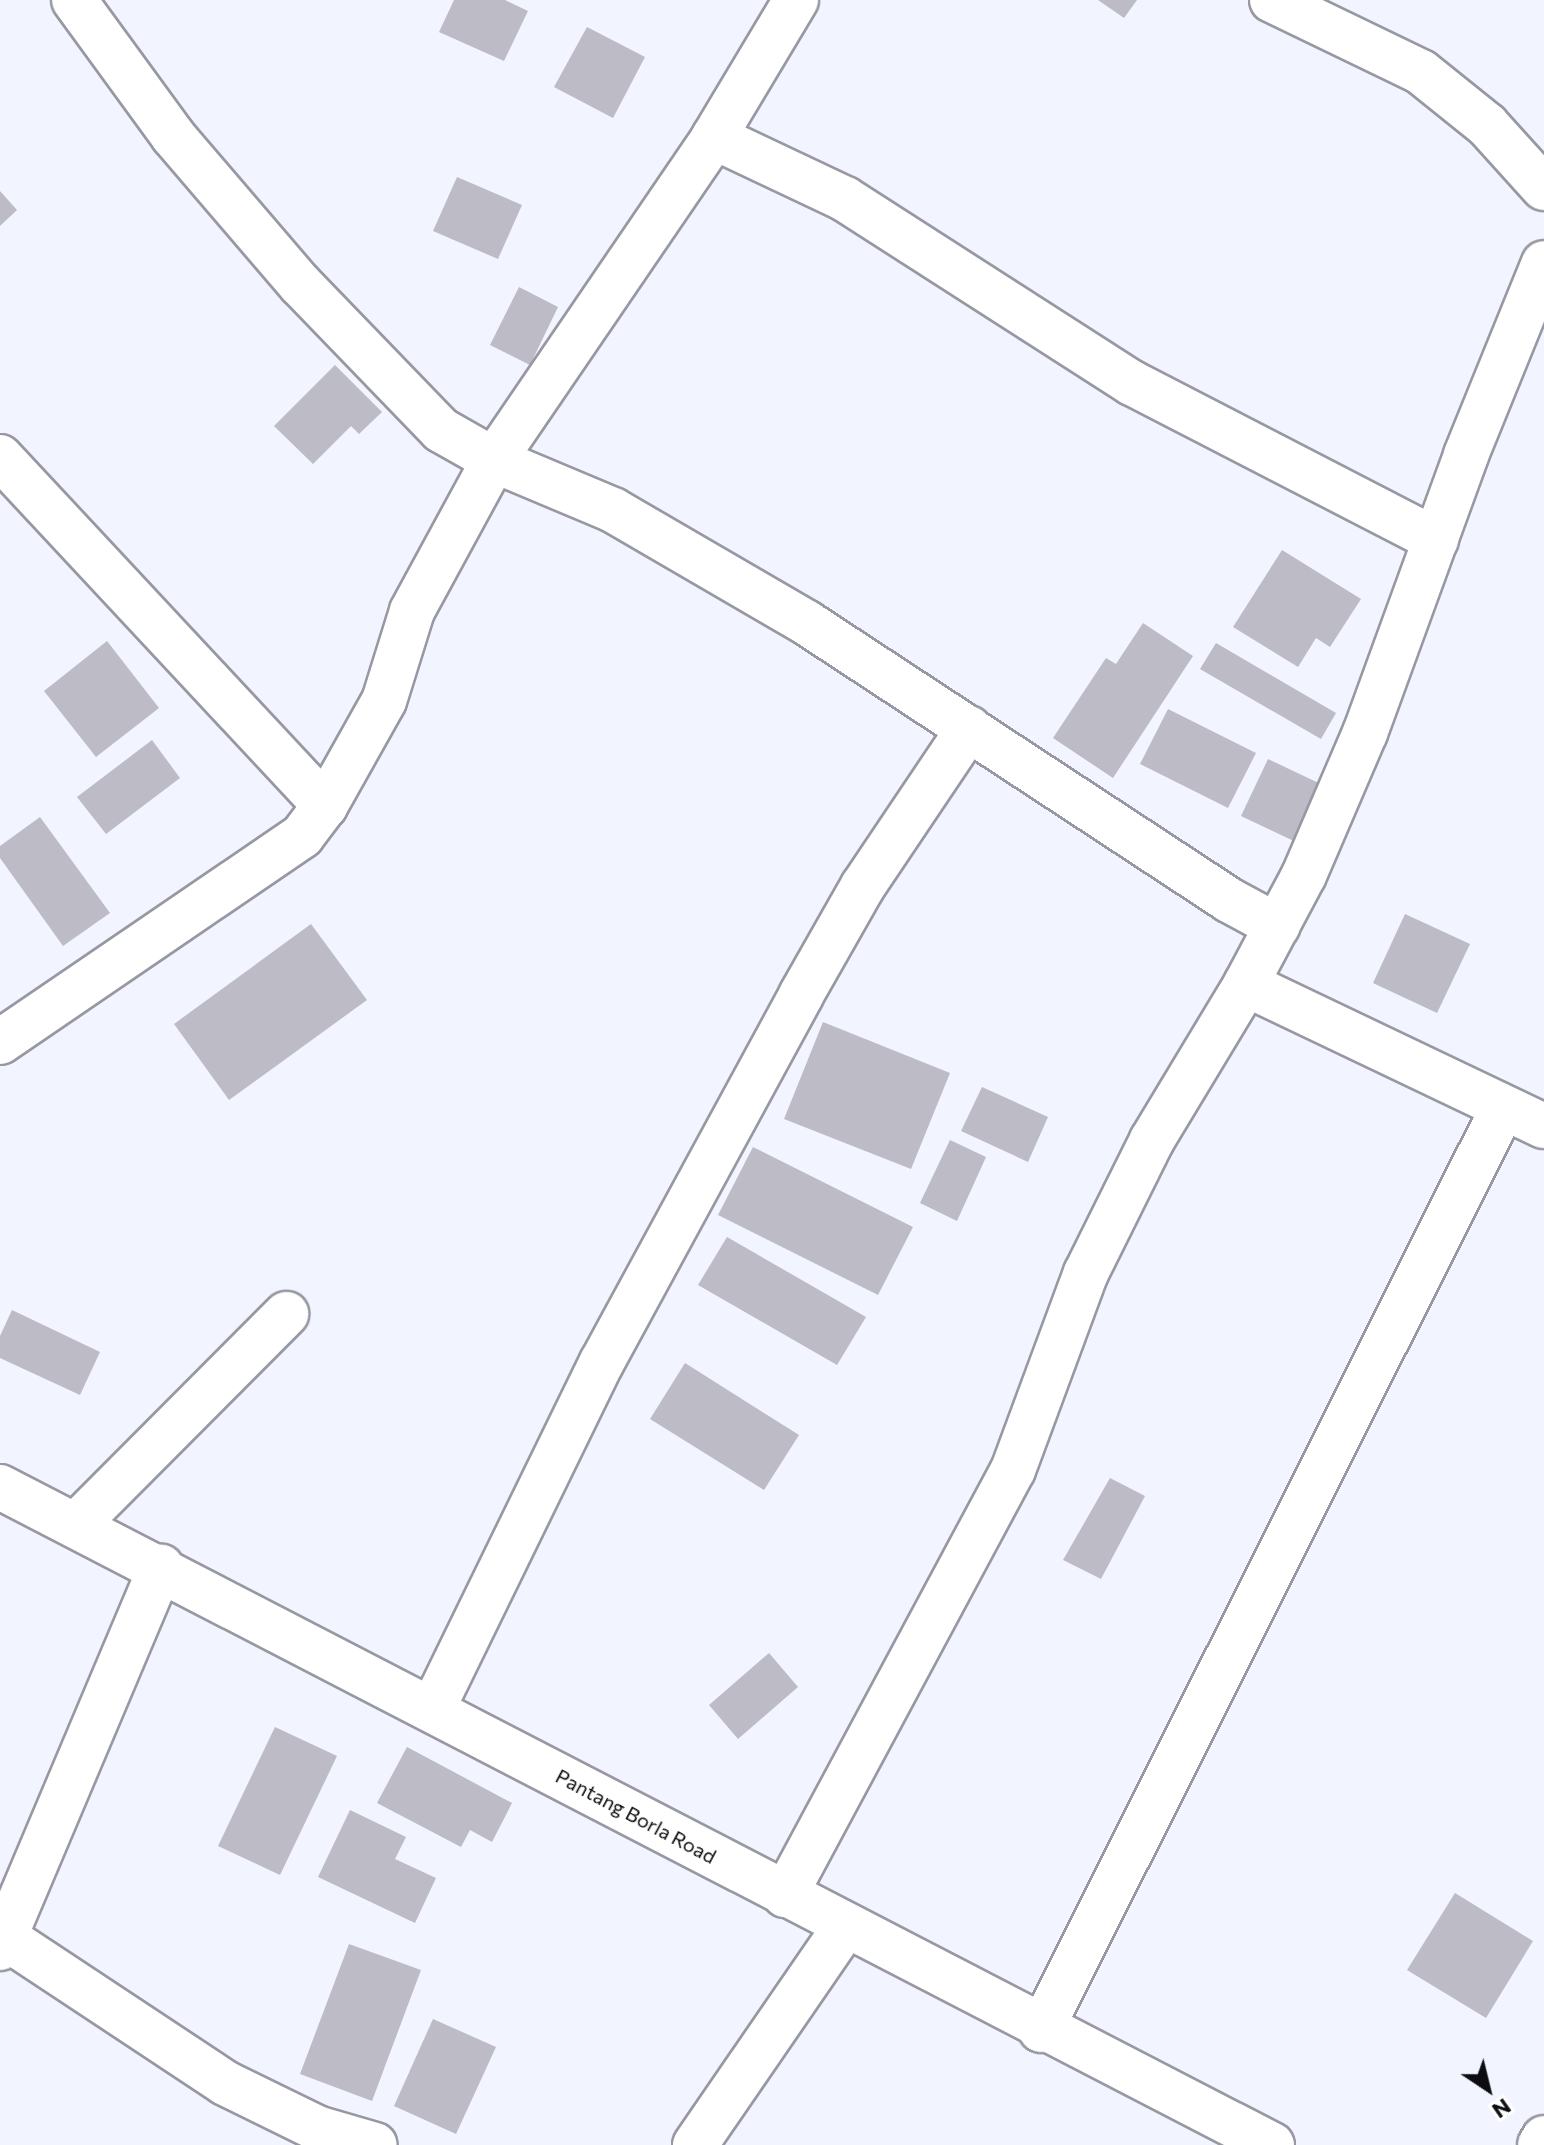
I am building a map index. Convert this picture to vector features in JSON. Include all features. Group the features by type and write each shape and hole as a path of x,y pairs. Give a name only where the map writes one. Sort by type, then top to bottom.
{"street":[{"path":"74,0 173,136 300,284 441,430 494,460 613,510 807,623 1229,900 1277,926"},
{"path":"0,1042 302,836 325,806 384,701 412,611 494,460 714,137 796,0"},
{"path":"1272,0 1421,72 1487,125 1544,188"},
{"path":"714,137 845,199 1132,383 1436,540"},
{"path":"785,1895 1013,1470 1086,1273 1152,1140 1246,984 1277,926 1365,733 1544,263"},
{"path":"0,457 325,806"},
{"path":"433,1708 602,1362 801,995 863,886 969,728"},
{"path":"1246,984 1544,1126"},
{"path":"1041,2030 1503,1108"},
{"path":"76,1525 286,1314"},
{"name":"Pantang Borla Road","path":"0,1487 433,1708 1041,2030 1272,2145"},
{"path":"161,1567 2,1939 225,2083 317,2128 375,2145"},
{"path":"695,2145 845,1927"},
{"path":"1540,2145 1544,2138"}],"building":[{"path":"454,0 505,0 528,11 504,61 439,32"},
{"path":"1098,0 1137,0 1124,18"},
{"path":"587,27 645,57 613,118 554,87"},
{"path":"457,177 522,205 498,259 433,231"},
{"path":"0,191 17,210 0,226"},
{"path":"519,287 558,307 530,365 490,345"},
{"path":"335,365 382,412 359,434 351,426 313,464 274,426"},
{"path":"1282,550 1361,599 1330,647 1316,638 1298,667 1233,627"},
{"path":"1143,623 1193,656 1113,778 1053,738 1106,658 1116,664"},
{"path":"107,641 159,708 96,757 44,691"},
{"path":"1216,643 1336,713 1321,739 1200,669"},
{"path":"1168,709 1256,753 1228,808 1140,764"},
{"path":"152,740 180,778 106,834 77,797"},
{"path":"1268,759 1325,786 1298,843 1241,816"},
{"path":"40,817 110,913 63,946 0,858 0,846"},
{"path":"1405,914 1470,944 1437,1013 1373,983"},
{"path":"311,924 367,1000 229,1100 174,1024"},
{"path":"823,1022 950,1073 911,1169 784,1119"},
{"path":"982,1087 1048,1117 1028,1162 961,1131"},
{"path":"950,1140 986,1157 957,1221 920,1203"},
{"path":"753,1147 913,1227 878,1295 718,1215"},
{"path":"727,1237 866,1317 837,1365 698,1285"},
{"path":"12,1310 100,1352 80,1395 0,1358 0,1336"},
{"path":"685,1363 799,1435 764,1490 650,1419"},
{"path":"1110,1478 1145,1496 1101,1579 1063,1560"},
{"path":"769,1653 798,1687 738,1739 709,1705"},
{"path":"275,1727 337,1756 280,1875 218,1846"},
{"path":"407,1747 512,1803 492,1842 470,1830 461,1847 377,1803"},
{"path":"350,1810 406,1837 395,1859 436,1878 415,1923 318,1877"},
{"path":"1455,1893 1533,1941 1486,2018 1407,1970"},
{"path":"349,1944 421,1970 372,2101 300,2074"},
{"path":"433,2019 496,2047 456,2134 394,2106"}]}
